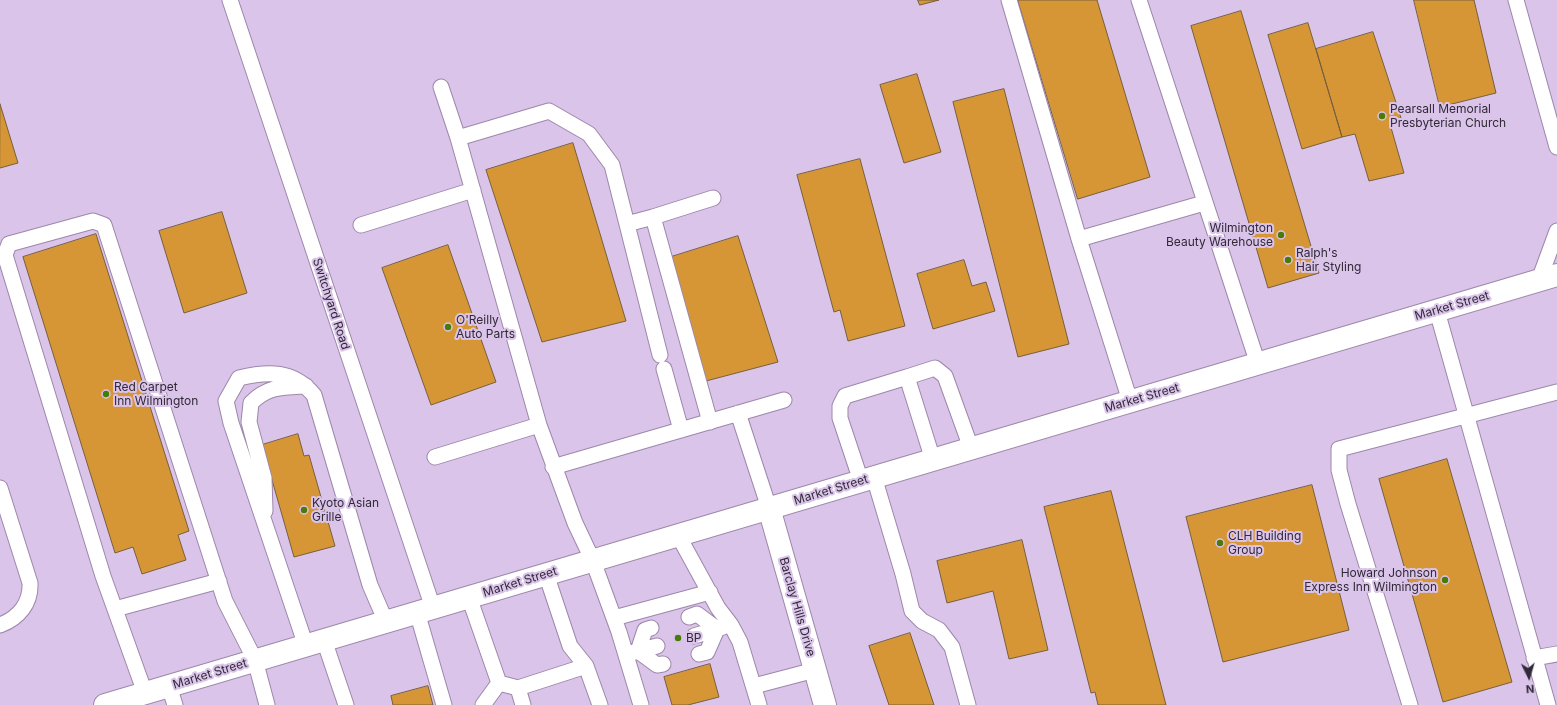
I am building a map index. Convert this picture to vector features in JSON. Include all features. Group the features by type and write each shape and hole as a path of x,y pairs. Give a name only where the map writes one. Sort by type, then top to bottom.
{"main road":[{"name":"Market Street","path":"105,705 145,693 172,696 254,660 594,561 1548,278"},
{"name":"Barclay Hills Drive","path":"769,508 825,705"}],"lane":[{"name":"Switchyard Road","path":"230,0 425,610 444,705"},
{"path":"1009,0 1079,239 1130,401"},
{"path":"1139,0 1204,203 1258,364"},
{"path":"1516,0 1557,147"},
{"path":"441,87 458,138 539,425 575,523 594,561 614,618 632,652 641,705"},
{"path":"458,138 549,111 589,134 612,165 662,362 681,430"},
{"path":"361,225 473,190"},
{"path":"627,224 713,198"},
{"path":"1079,239 1204,203"},
{"path":"653,217 710,422"},
{"path":"145,693 115,610 42,379 5,255 9,244 92,221 104,225 225,601 254,660 267,705"},
{"path":"1548,278 1557,231"},
{"path":"1438,310 1548,705"},
{"path":"968,705 952,647 939,630 922,621 912,611 903,574 867,479 840,418 840,406 845,396 935,368 946,376 971,448"},
{"path":"346,705 315,643 265,523 231,423 226,401 239,378 263,372 292,377 307,386 314,395 370,585 386,622"},
{"path":"907,377 933,460"},
{"path":"265,523 264,478 249,422 251,403 261,393 277,387 307,386"},
{"path":"1410,705 1348,504 1339,470 1339,448 1557,392"},
{"path":"553,466 784,400"},
{"path":"738,413 769,508"},
{"path":"435,456 539,425"},
{"path":"0,488 30,583 30,594 24,608 15,617 0,625"},
{"path":"678,536 710,592 718,608 724,627"},
{"path":"546,574 570,646 586,666 600,705"},
{"path":"115,610 219,581"},
{"path":"614,618 710,592"},
{"path":"469,597 499,683"},
{"path":"689,617 697,614 724,627 740,642 759,705"},
{"path":"694,636 724,627"},
{"path":"699,654 707,652 724,627"},
{"path":"632,652 645,630 651,628"},
{"path":"632,652 657,646"},
{"path":"632,652 656,665 663,664"},
{"path":"1534,658 1557,654"},
{"path":"499,683 518,688 586,666"},
{"path":"754,686 815,670"},
{"path":"484,705 499,683"},
{"path":"518,688 523,705"}],"building":[{"path":"918,0 939,0 920,5"},
{"path":"1018,0 1097,0 1150,177 1078,199"},
{"path":"1414,0 1474,0 1496,93 1440,107"},
{"path":"1241,11 1319,273 1268,288 1191,26"},
{"path":"1308,23 1342,137 1302,149 1268,35"},
{"path":"1373,32 1402,121 1390,124 1404,173 1369,181 1355,134 1342,137 1316,49"},
{"path":"917,74 941,152 904,163 880,85"},
{"path":"1004,89 1069,344 1018,357 953,102"},
{"path":"0,104 18,163 0,168"},
{"path":"573,143 626,321 542,342 486,170"},
{"path":"860,159 905,326 848,341 840,310 834,312 797,175"},
{"path":"222,212 247,293 184,313 159,231"},
{"name":"Red Carpet Inn Wilmington","path":"96,234 189,531 178,535 186,560 142,574 133,547 115,553 23,257"},
{"path":"738,236 778,362 706,381 668,258"},
{"path":"448,245 496,382 431,405 382,268"},
{"path":"964,260 972,286 986,282 995,311 933,329 917,274"},
{"path":"298,434 304,456 309,455 335,546 294,557 262,445"},
{"name":"Howard Johnson Express Inn Wilmington","path":"1447,459 1512,682 1443,702 1379,479"},
{"path":"1312,485 1349,630 1223,662 1186,517"},
{"path":"1111,491 1166,705 1098,705 1095,692 1091,693 1044,507"},
{"path":"1022,540 1048,650 1009,659 993,591 947,603 937,561"},
{"path":"910,633 934,705 889,705 869,646"},
{"path":"710,664 719,697 688,705 672,705 664,677"},
{"path":"428,686 433,705 393,705 391,696"}],"place":[{"name":"Pearsall Memorial Presbyterian Church","path":"1382,116"},
{"name":"Wilmington Beauty Warehouse","path":"1281,235"},
{"name":"Ralph's Hair Styling","path":"1288,260"},
{"name":"O'Reilly Auto Parts","path":"448,327"},
{"name":"Red Carpet Inn Wilmington","path":"106,394"},
{"name":"Kyoto Asian Grille","path":"304,510"},
{"name":"CLH Building Group","path":"1220,543"},
{"name":"Howard Johnson Express Inn Wilmington","path":"1445,580"},
{"name":"BP","path":"678,638"}]}
